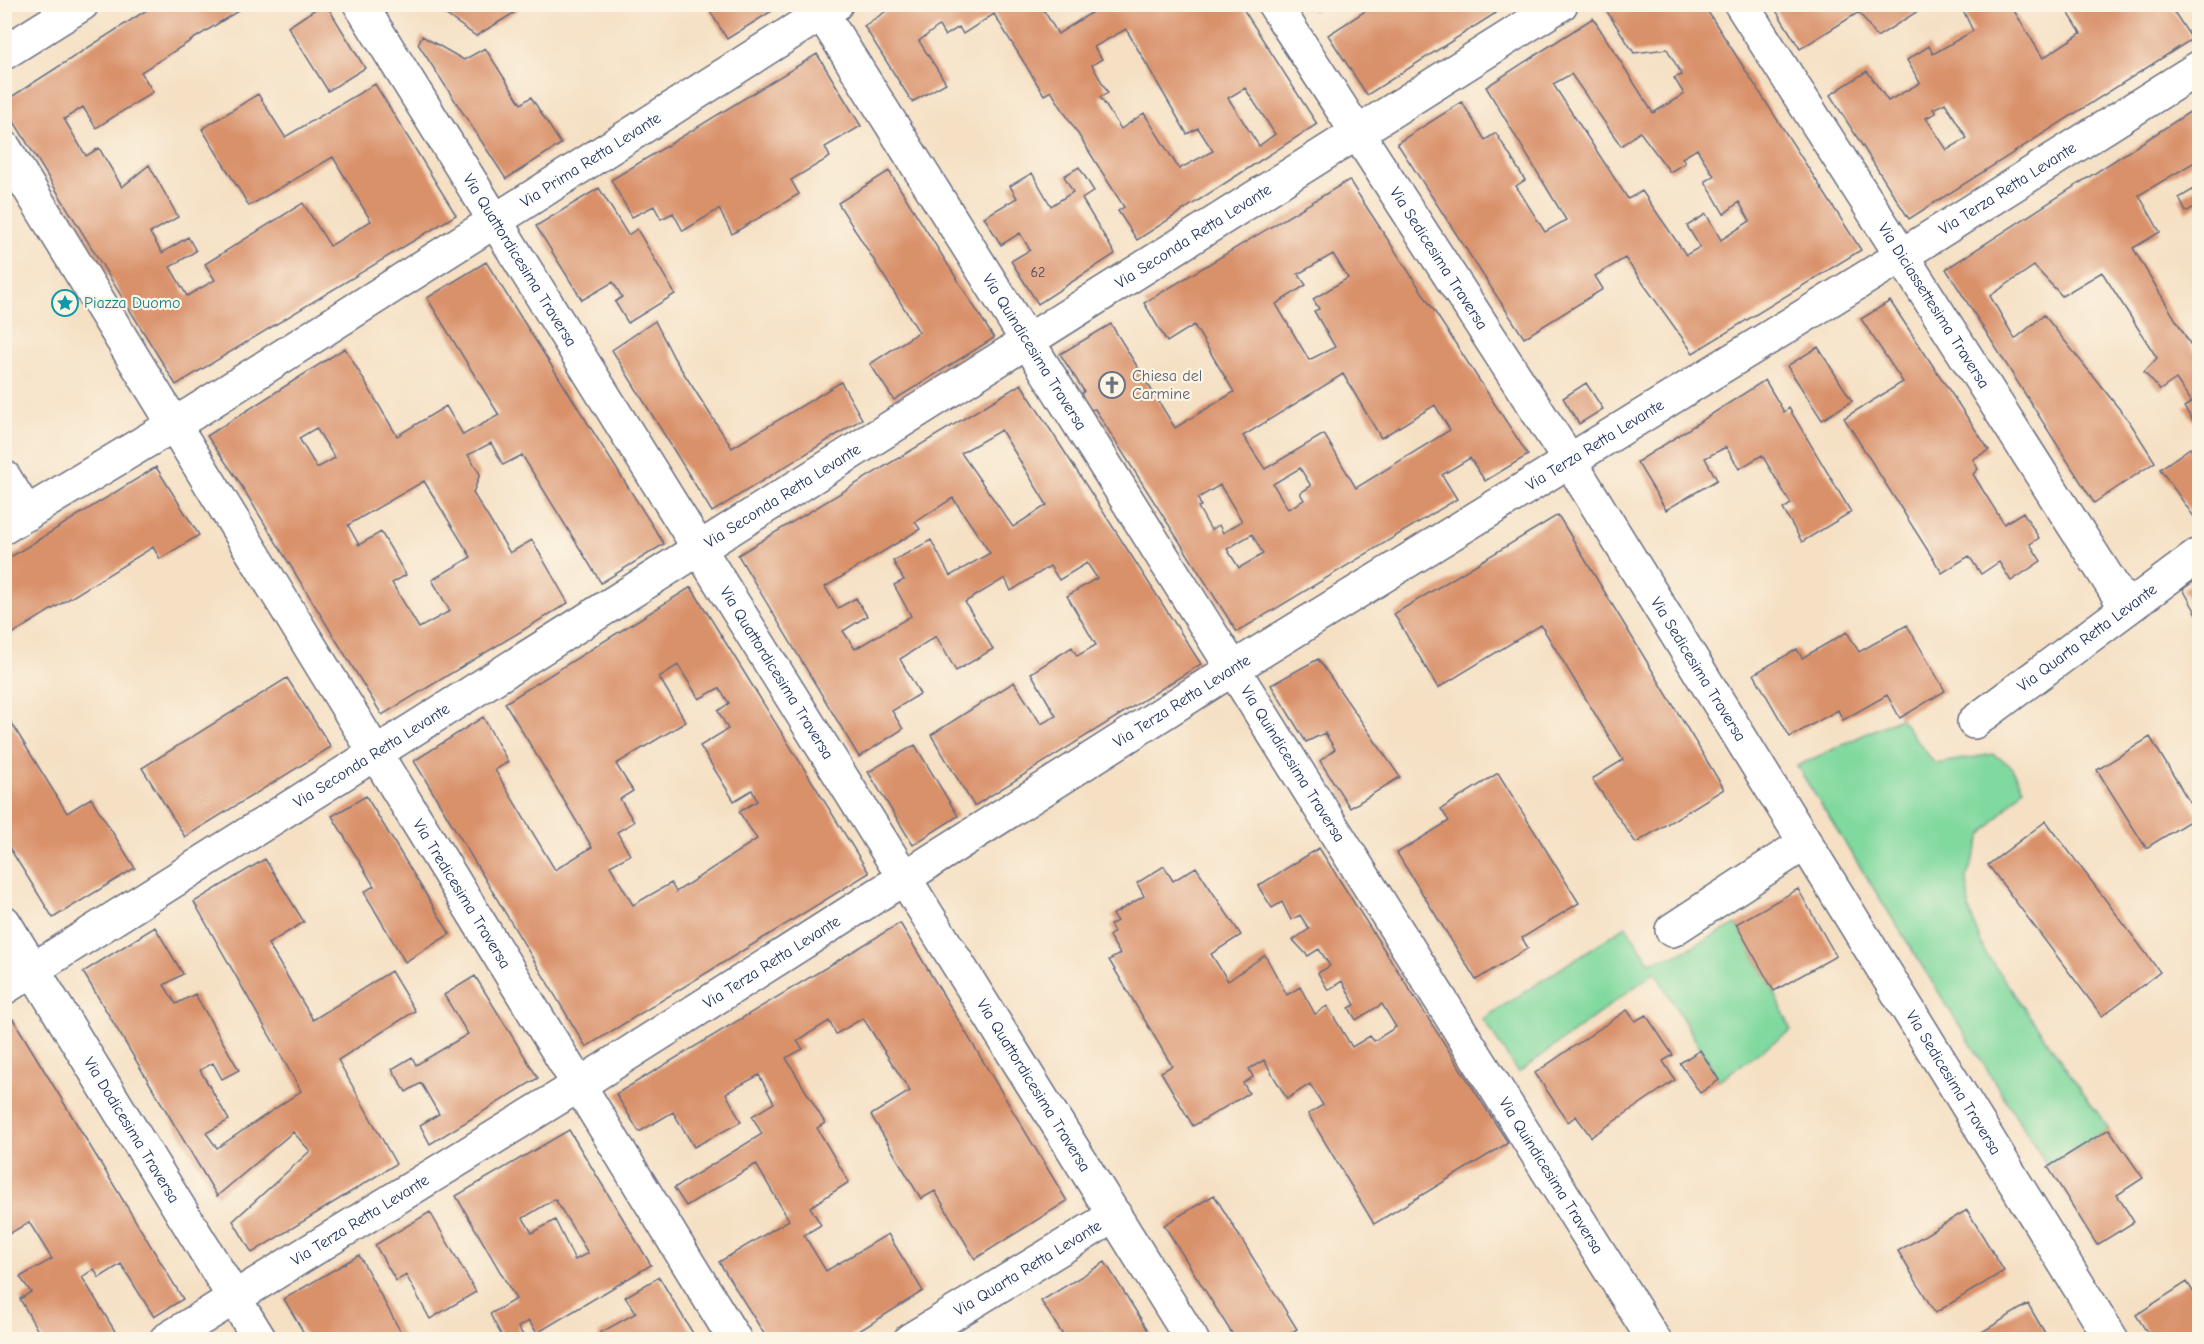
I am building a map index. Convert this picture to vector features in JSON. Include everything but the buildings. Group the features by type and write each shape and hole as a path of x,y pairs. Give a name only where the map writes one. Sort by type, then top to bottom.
{"street":[{"path":"4,53 82,4"},
{"name":"Via Quattordicesima Traversa","path":"360,4 1192,1340"},
{"name":"Via Sedicesima Traversa","path":"1274,4 1569,460 2112,1340"},
{"name":"Via Seconda Retta Levante","path":"4,988 1029,343 1562,4"},
{"name":"Via Diciassettesima Traversa","path":"1741,4 2126,607"},
{"name":"Via Prima Retta Levante","path":"14,522 186,428 495,220 825,7"},
{"name":"Via Quindicesima Traversa","path":"825,7 1029,343 1654,1340"},
{"name":"Via Terza Retta Levante","path":"166,1340 579,1085 1234,668 1901,256 2199,67"},
{"name":"Via Tredicesima Traversa","path":"4,147 186,428 376,754 735,1340"},
{"path":"4,477 14,522"},
{"name":"Via Quarta Retta Levante","path":"1974,722 2199,554"},
{"path":"1672,930 1805,843"},
{"name":"Via Dodicesima Traversa","path":"4,922 260,1340"},
{"name":"Via Quarta Retta Levante","path":"910,1340 1115,1215"}],"green space":[{"path":"1900,718 1935,764 1993,754 2010,765 2024,788 1982,835 1967,876 1969,910 1984,951 2109,1129 2048,1167 1797,766"},
{"path":"1736,924 1774,991 1791,1030 1719,1080 1655,972 1518,1073 1483,1019 1626,926 1649,962 1676,955"}],"place":[{"name":"Piazza Duomo","path":"65,303"},
{"name":"Chiesa del Carmine","path":"1112,385"}]}
